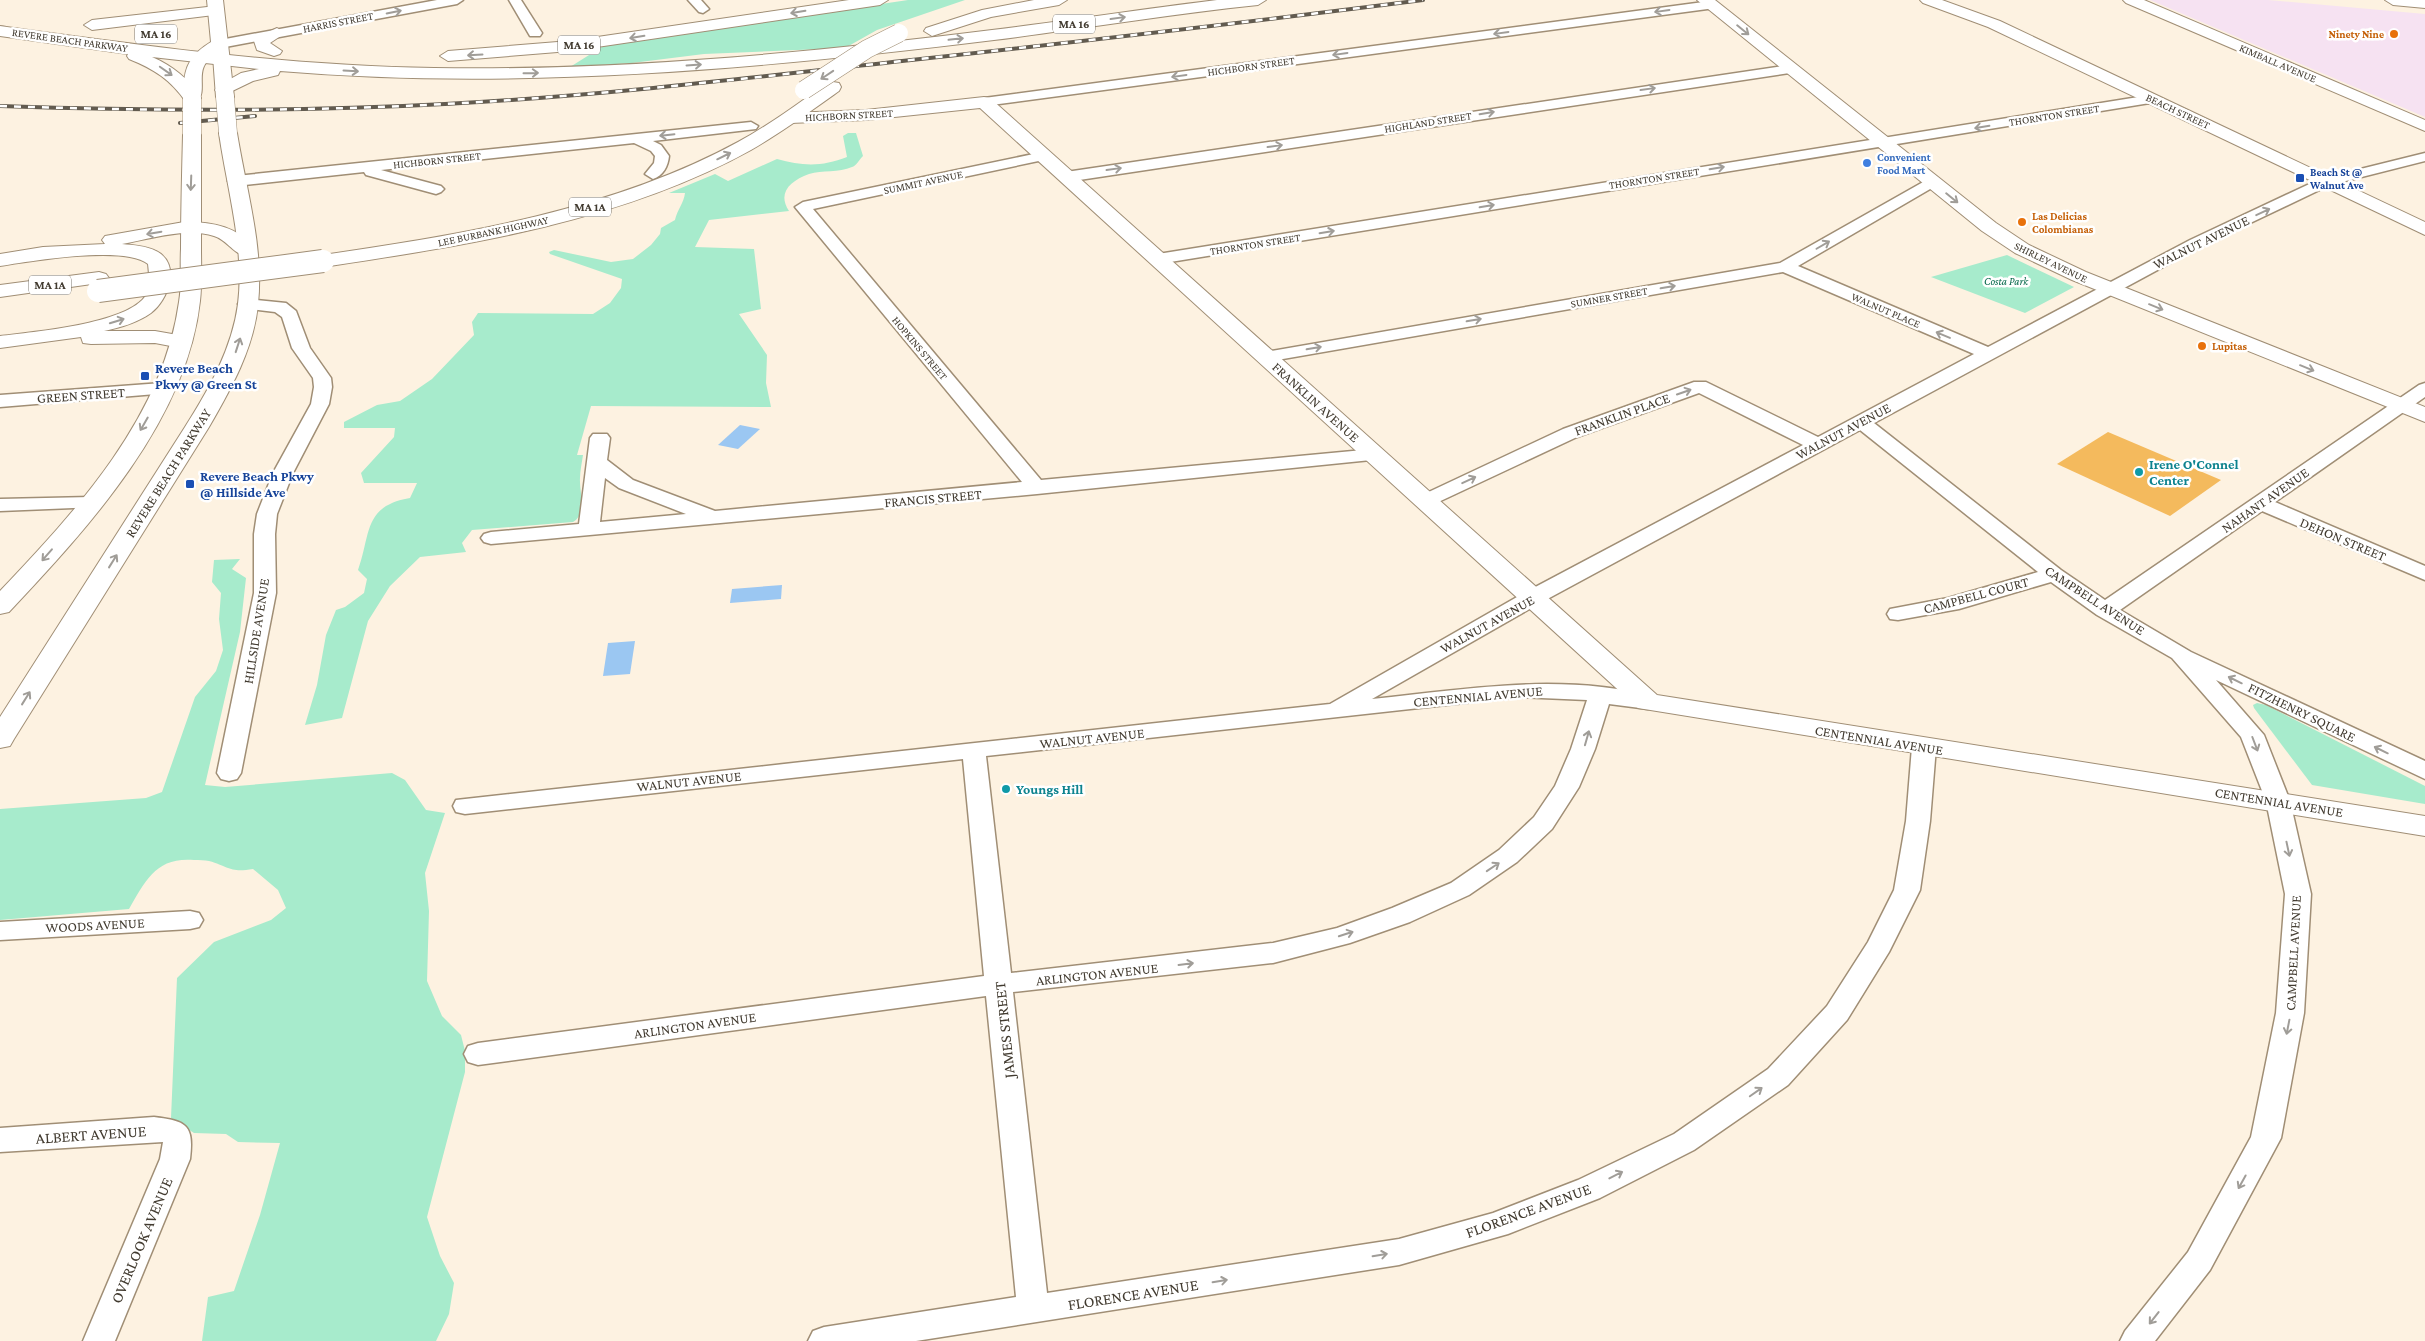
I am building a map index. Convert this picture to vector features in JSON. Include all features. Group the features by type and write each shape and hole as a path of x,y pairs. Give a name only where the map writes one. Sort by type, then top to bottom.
{"main road":[{"name":"MA 16","path":"220,52 274,51 346,56 428,57 570,46 880,0"},
{"name":"LEE BURBANK HIGHWAY","path":"322,255 488,222 572,200 652,174 704,151 751,126 861,53 956,12 1005,0"},
{"name":"LEE BURBANK HIGHWAY","path":"0,304 99,285 479,235 604,203 670,180 715,160 790,118 878,58 913,30 1060,0"},
{"name":"MA 16","path":"220,52 303,68 404,72 499,73 704,65 957,39 1258,0"},
{"name":"BEACH STREET","path":"1928,0 1986,20 2425,229"},
{"name":"KIMBALL AVENUE","path":"2131,0 2425,126"},
{"path":"2393,0 2425,3"},
{"name":"SHIRLEY AVENUE","path":"1708,2 2011,243 2048,262 2110,289 2425,415"},
{"path":"92,25 215,5 220,52"},
{"name":"REVERE BEACH PARKWAY","path":"0,739 213,400 236,352 248,304 249,279 228,133 220,52 200,49 88,43 2,22"},
{"name":"REVERE BEACH PARKWAY","path":"73,22 151,34"},
{"path":"274,51 263,47 262,41 277,33"},
{"path":"88,43 130,55 156,65 178,80 192,98"},
{"path":"1,604 91,503 133,443 162,389 181,342 190,301 193,67 200,49"},
{"path":"224,94 254,75 303,68"},
{"name":"HICHBORN STREET","path":"790,118 866,115 984,102"},
{"name":"FRANKLIN AVENUE","path":"984,102 1648,702"},
{"path":"0,260 190,227 213,229 228,233 239,241 246,251"},
{"path":"0,342 67,332 121,320 144,308 153,300 158,290 158,262 144,252 114,250 26,256"},
{"name":"LEE BURBANK HIGHWAY","path":"0,291 99,285"},
{"path":"0,342 163,337 181,342"},
{"name":"CENTENNIAL AVENUE","path":"1648,702 1924,747 2278,801 2425,826"}],"street":[{"name":"HARRIS STREET","path":"220,52 277,33 426,3 457,0"},
{"path":"515,0 535,33"},
{"name":"HICHBORN STREET","path":"984,102 1708,2"},
{"name":"HIGHLAND STREET","path":"1066,177 1791,69"},
{"name":"THORNTON STREET","path":"1158,259 2151,99"},
{"name":"HICHBORN STREET","path":"236,181 751,126"},
{"path":"638,139 656,148 662,156 661,164 652,174"},
{"name":"SUMMIT AVENUE","path":"804,208 1044,156"},
{"name":"WALNUT AVENUE","path":"465,806 1332,712 1532,598 2196,243 2325,182 2425,157"},
{"path":"358,168 436,189"},
{"name":"SUMNER STREET","path":"1266,357 1785,267 1932,182"},
{"name":"HOPKINS STREET","path":"804,208 1037,488"},
{"name":"WALNUT PLACE","path":"1785,267 1988,354"},
{"name":"HILLSIDE AVENUE","path":"229,773 265,591 264,530 267,513 274,494 320,404 323,388 320,374 298,342 293,323 287,312 275,306 248,304"},
{"name":"FRANKLIN PLACE","path":"1425,501 1570,433 1700,386 1818,445"},
{"name":"GREEN STREET","path":"0,401 162,389"},
{"name":"NAHANT AVENUE","path":"2106,610 2425,389"},
{"name":"CAMPBELL AVENUE","path":"1861,422 2054,574 2106,610 2180,653 2252,735 2278,801 2298,894 2290,1013 2266,1138 2200,1261 2136,1341"},
{"path":"589,529 600,438"},
{"name":"FRANCIS STREET","path":"491,538 1374,455"},
{"path":"597,462 626,484 658,498 716,518"},
{"path":"0,504 91,503"},
{"name":"DEHON STREET","path":"2260,503 2425,574"},
{"name":"CAMPBELL COURT","path":"1898,614 1951,604 2054,574"},
{"name":"FITZHENRY SQUARE","path":"2180,653 2425,771"},
{"name":"CENTENNIAL AVENUE","path":"1332,712 1519,690 1546,689 1600,694 1648,702"},
{"name":"ARLINGTON AVENUE","path":"478,1054 999,984 1273,953 1350,933 1401,916 1460,888 1508,856 1543,823 1567,787 1583,749 1600,694"},
{"name":"FLORENCE AVENUE","path":"824,1341 1399,1252 1497,1225 1590,1189 1684,1142 1778,1077 1837,1013 1880,946 1907,890 1918,821 1924,747"},
{"name":"JAMES STREET","path":"974,750 1034,1310"},
{"name":"WOODS AVENUE","path":"0,931 190,920"},
{"name":"ALBERT AVENUE","path":"0,1140 154,1129 171,1131 178,1138"},
{"name":"OVERLOOK AVENUE","path":"100,1341 175,1159 178,1138"}],"shaded area":[{"path":"2150,0 2268,0 2425,14 2425,117"}],"green space":[{"path":"908,0 965,0 877,30 845,48 704,54 632,63 570,67 605,45"},
{"path":"848,133 856,133 863,156 855,165 842,170 809,174 796,180 787,188 785,193 784,199 789,211 709,220 695,247 754,249 761,309 739,314 767,355 766,383 771,407 591,406 577,455 583,455 580,478 582,508 578,518 573,522 472,530 462,543 466,552 420,557 390,586 368,621 342,718 305,725 317,685 326,635 336,610 345,607 364,593 367,579 358,570 371,524 376,515 384,508 395,502 410,498 417,483 364,483 361,473 394,437 395,428 344,428 344,422 377,405 400,401 432,379 474,335 472,322 478,313 593,314 610,303 621,288 622,279 550,254 549,252 554,250 611,262 633,259 651,245 660,234 661,228 675,220 685,193 669,193 715,174 728,181 777,159 795,163 820,164 847,157 843,136"},
{"name":"Costa Park","path":"2007,255 2074,287 2025,313 1931,277"},
{"path":"240,559 232,569 246,578 240,632 205,785 225,787 392,773 405,780 426,810 445,813 425,873 429,911 427,981 442,1016 461,1035 465,1051 465,1072 427,1217 440,1256 454,1283 449,1314 436,1341 202,1341 208,1297 234,1291 260,1215 280,1143 238,1142 226,1134 194,1133 171,1118 177,978 214,942 271,920 286,908 278,890 253,869 235,870 207,861 181,860 170,862 154,872 129,909 0,920 0,809 146,798 162,792 195,697 216,671 223,650 219,619 221,593 212,582 214,560"},
{"path":"2257,703 2266,705 2425,786 2425,804 2312,785 2254,708 2253,705"}],"water":[{"path":"740,425 760,429 738,449 718,445"},
{"path":"782,585 781,599 730,603 732,589"},
{"path":"635,641 630,674 603,676 608,643"}],"building":[{"name":"Irene O'Connel Center","path":"2108,432 2221,480 2170,516 2057,464"}],"railway":[{"path":"0,106 167,110 278,109 389,107 502,101 731,80 1423,0"},
{"path":"180,123 255,116"}],"place":[{"name":"Ninety Nine","path":"2394,34"},
{"name":"Convenient Food Mart","path":"1867,163"},
{"name":"Beach St @ Walnut Ave","path":"2300,178"},
{"name":"Las Delicias Colombianas","path":"2022,222"},
{"name":"Lupitas","path":"2202,346"},
{"name":"Revere Beach Pkwy @ Green St","path":"145,376"},
{"name":"Irene O'Connel Center","path":"2139,472"},
{"name":"Revere Beach Pkwy @ Hillside Ave","path":"190,484"},
{"name":"Youngs Hill","path":"1006,789"}]}
